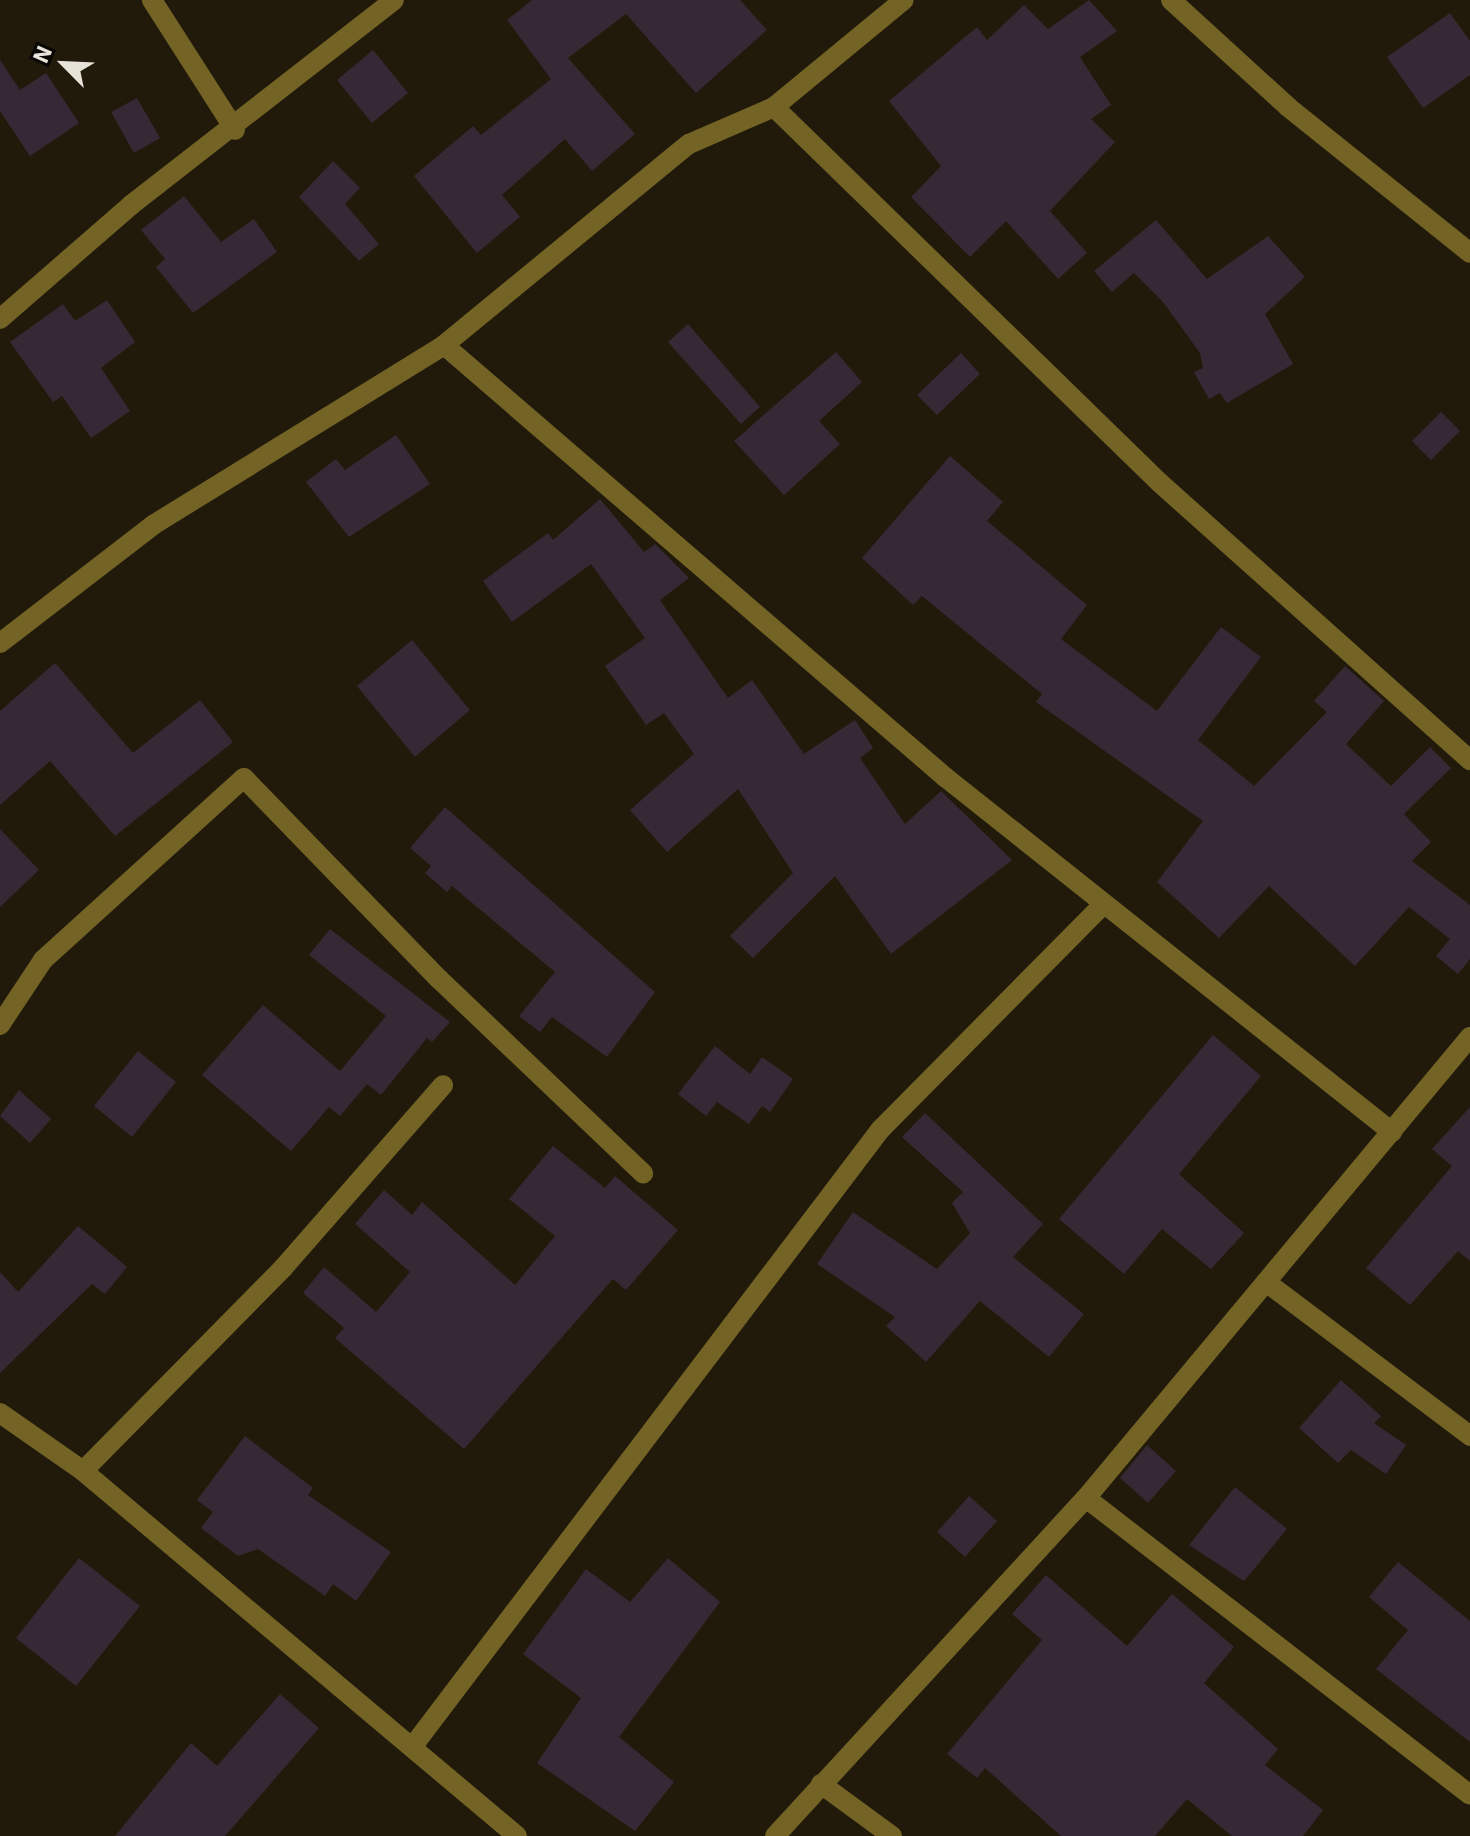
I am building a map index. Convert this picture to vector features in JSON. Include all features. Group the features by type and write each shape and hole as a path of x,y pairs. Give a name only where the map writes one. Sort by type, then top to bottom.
{"street":[{"path":"152,0 235,130"},
{"path":"0,319 131,205 235,130 394,0"},
{"path":"0,643 153,525 444,345 689,144 774,107 904,0"},
{"path":"1171,0 1288,107 1470,253"},
{"path":"774,107 1160,483 1470,760"},
{"path":"444,345 945,777 1392,1132"},
{"path":"0,1025 43,960 244,778 439,979 643,1173"},
{"path":"413,1746 880,1130 1104,904"},
{"path":"775,1836 1086,1498 1470,1037"},
{"path":"83,1471 283,1268 443,1085"},
{"path":"1266,1282 1470,1436"},
{"path":"0,1413 83,1471 517,1836"},
{"path":"1086,1498 1470,1795"},
{"path":"821,1784 892,1836"}],"building":[{"path":"532,0 740,0 767,30 696,93 626,14 568,58 635,134 592,171 565,139 502,195 520,217 477,253 414,176 473,126 481,135 551,79 507,20"},
{"path":"1089,0 1117,31 1080,57 1111,105 1091,119 1115,142 1050,211 1087,253 1058,279 1006,221 970,257 911,197 941,166 889,101 977,27 987,40 1024,5 1048,29"},
{"path":"1450,13 1470,41 1470,75 1423,108 1387,57"},
{"path":"373,50 408,93 372,123 337,80"},
{"path":"0,60 20,90 46,73 79,123 30,156 0,111"},
{"path":"137,98 160,138 134,153 111,112"},
{"path":"333,161 360,188 345,204 379,244 359,261 299,197"},
{"path":"184,196 221,242 254,219 277,252 193,313 156,267 165,259 141,230"},
{"path":"1156,220 1207,279 1268,236 1305,277 1265,314 1293,364 1227,403 1220,393 1209,399 1194,372 1203,368 1200,353 1163,302 1134,273 1112,292 1094,271"},
{"path":"107,300 135,342 101,368 130,411 91,438 62,396 53,402 10,342 63,304 75,321"},
{"path":"688,324 760,407 741,424 668,342"},
{"path":"836,352 862,382 819,421 840,444 784,495 734,441"},
{"path":"961,353 980,374 937,415 917,395"},
{"path":"1441,412 1460,431 1431,460 1412,441"},
{"path":"396,435 430,484 349,537 306,482 336,459 345,470"},
{"path":"950,456 1003,502 987,521 1087,605 1061,639 1157,711 1221,627 1261,657 1198,740 1254,786 1327,712 1314,701 1345,666 1384,701 1346,744 1391,786 1430,747 1451,768 1404,814 1431,842 1412,861 1470,905 1470,959 1458,974 1436,956 1450,939 1409,907 1355,966 1269,886 1219,938 1157,882 1203,821 1036,702 1042,694 922,596 913,605 862,558"},
{"path":"600,499 644,552 655,544 689,578 660,600 728,698 752,680 804,754 855,720 873,748 860,758 905,824 941,791 1012,860 891,954 835,876 753,958 730,936 793,873 738,789 667,852 630,810 694,754 664,713 646,725 605,666 645,638 591,564 512,622 483,581 548,533 553,540"},
{"path":"412,640 470,710 415,757 357,686"},
{"path":"55,663 133,753 200,700 233,742 115,836 50,761 0,805 0,711"},
{"path":"445,807 655,992 607,1057 552,1017 540,1032 519,1016 555,972 452,886 447,892 425,873 431,866 410,848"},
{"path":"0,829 39,870 0,907"},
{"path":"330,929 450,1022 432,1042 427,1038 381,1095 367,1084 340,1116 329,1107 291,1151 202,1075 263,1005 340,1071 386,1016 309,955"},
{"path":"1213,1035 1261,1076 1179,1174 1244,1233 1211,1269 1162,1229 1124,1274 1059,1219"},
{"path":"715,1046 750,1074 762,1057 793,1079 770,1112 762,1106 749,1124 717,1102 706,1116 678,1094"},
{"path":"138,1051 176,1082 132,1137 94,1106"},
{"path":"19,1090 51,1119 30,1143 0,1116"},
{"path":"1470,1107 1470,1261 1458,1251 1410,1305 1366,1268 1452,1166 1432,1149"},
{"path":"925,1113 1043,1224 1013,1257 1084,1314 1049,1357 980,1301 926,1362 886,1326 895,1317 817,1264 853,1212 937,1269 970,1233 952,1203 963,1192 902,1137"},
{"path":"553,1146 605,1188 615,1176 678,1230 626,1290 613,1279 464,1449 335,1338 344,1328 303,1293 324,1267 376,1312 410,1272 355,1224 384,1190 412,1215 422,1202 515,1285 555,1236 509,1199"},
{"path":"78,1226 127,1267 105,1294 92,1284 0,1373 0,1272 18,1292"},
{"path":"1341,1380 1381,1416 1374,1423 1406,1445 1386,1474 1351,1450 1338,1463 1299,1428"},
{"path":"245,1436 313,1488 308,1495 391,1552 356,1601 333,1584 325,1596 258,1549 238,1556 201,1528 213,1512 197,1500"},
{"path":"1147,1445 1176,1471 1148,1503 1120,1478"},
{"path":"1235,1487 1287,1529 1244,1581 1189,1545"},
{"path":"969,1496 997,1521 965,1557 937,1532"},
{"path":"79,1558 140,1606 76,1686 16,1638"},
{"path":"668,1558 720,1602 619,1737 674,1782 635,1831 537,1763 581,1698 523,1654 586,1569 630,1602"},
{"path":"1398,1562 1470,1621 1470,1742 1376,1669 1408,1630 1369,1597"},
{"path":"1046,1575 1127,1646 1172,1594 1234,1647 1204,1683 1278,1749 1265,1765 1323,1810 1303,1836 1232,1836 1187,1799 1155,1836 1061,1836 985,1768 977,1778 947,1754 1042,1640 1012,1614"},
{"path":"280,1694 319,1728 225,1836 115,1836 191,1743 217,1766"}]}
